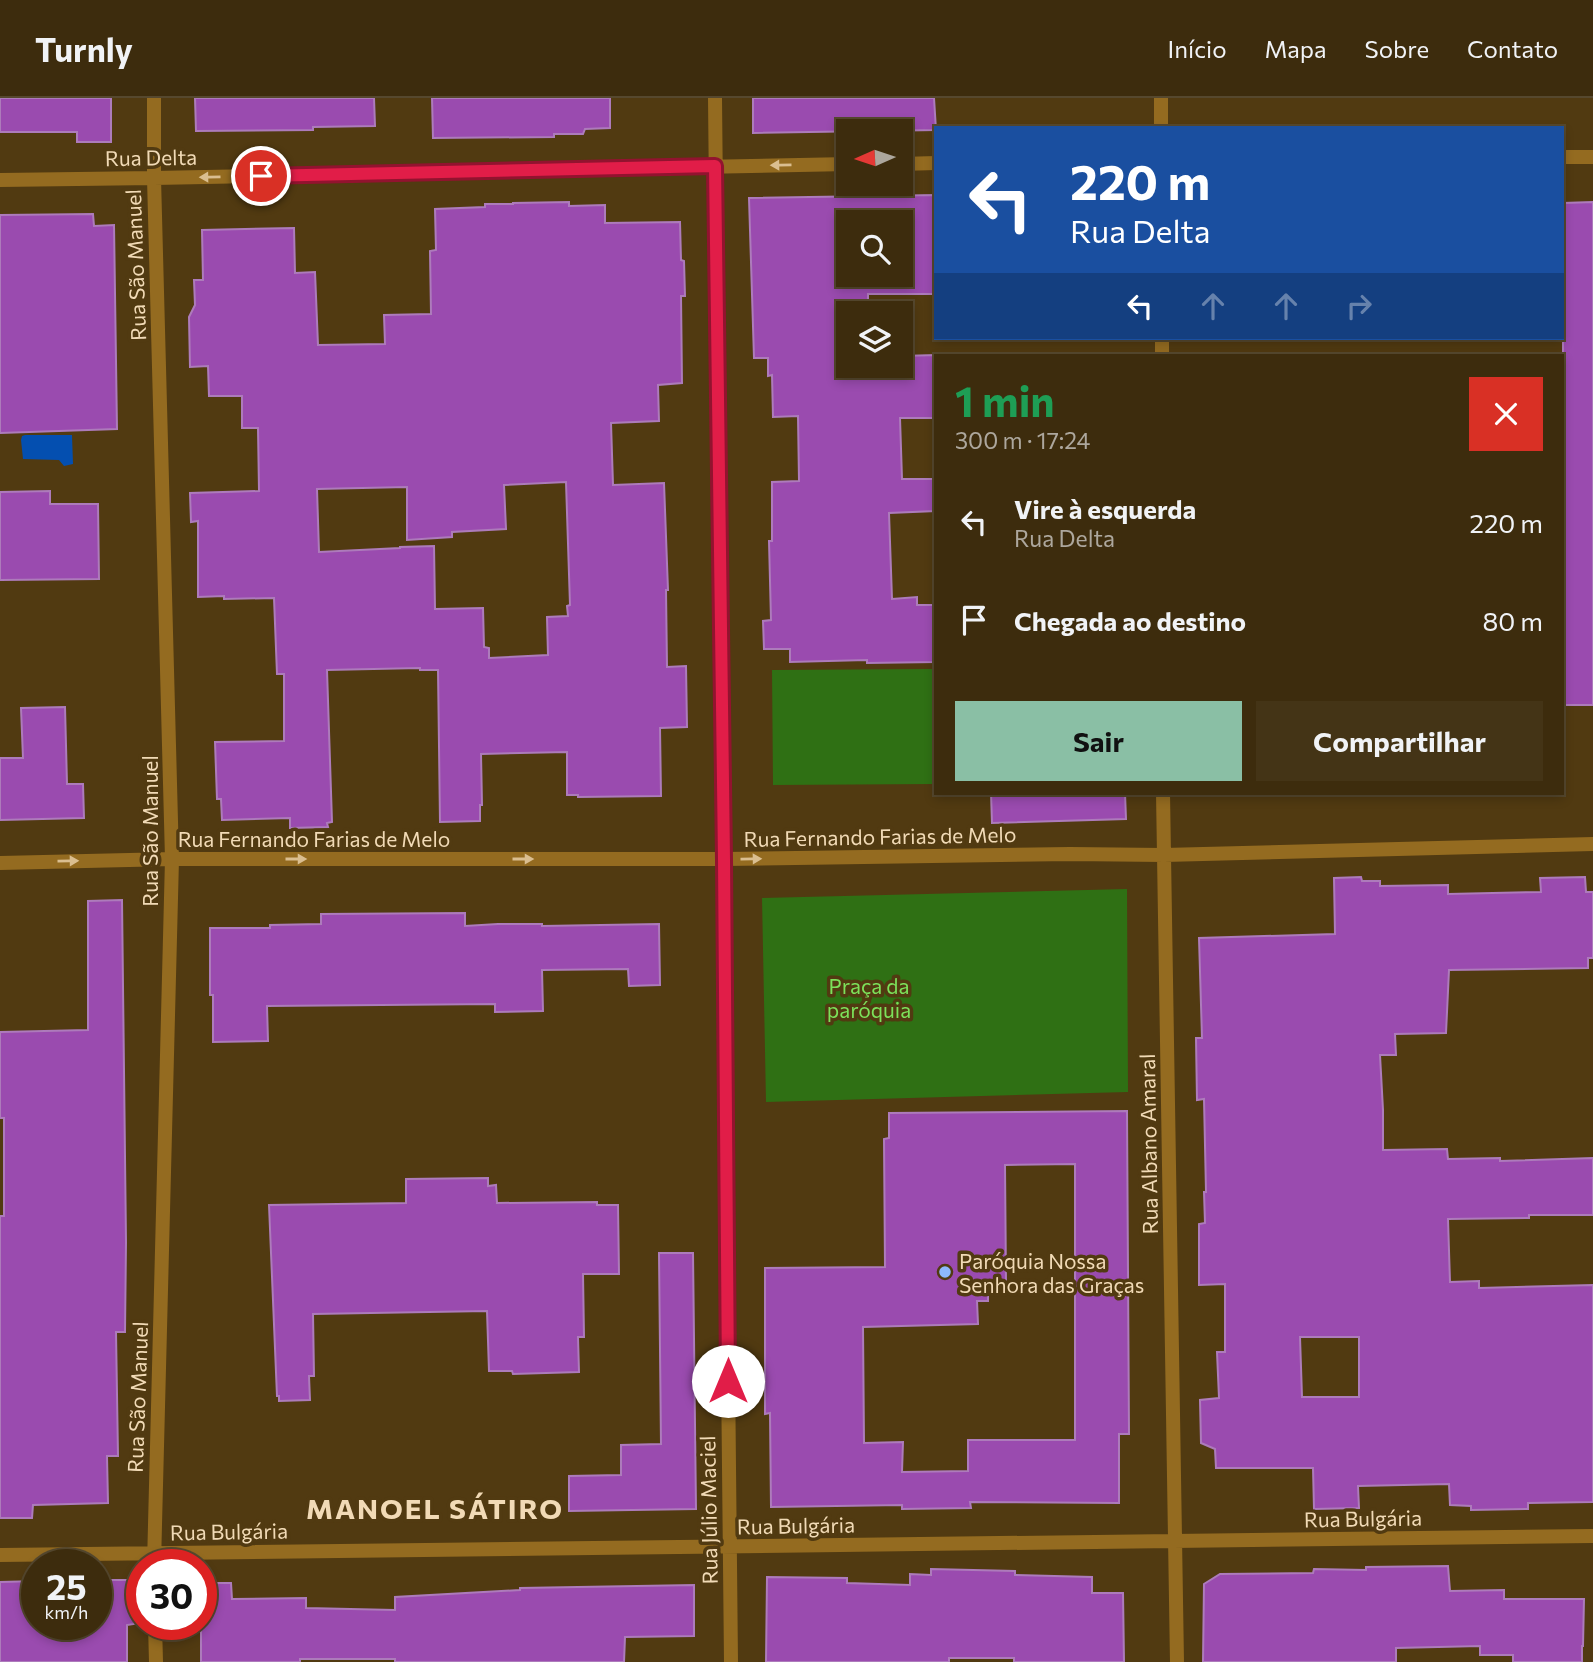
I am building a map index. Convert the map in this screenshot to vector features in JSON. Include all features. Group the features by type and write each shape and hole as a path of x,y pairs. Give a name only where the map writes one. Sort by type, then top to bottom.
{"street":[{"name":"Rua São Manuel","path":"154,98 172,859 154,1549"},
{"name":"Rua Júlio Maciel","path":"715,98 731,1662"},
{"path":"1161,98 1161,126"},
{"path":"1564,157 1593,157"},
{"path":"914,164 934,163"},
{"name":"Rua Delta","path":"0,180 836,164"},
{"name":"Rua Albano Amaral","path":"1163,795 1177,1662"},
{"name":"Rua Fernando Farias de Melo","path":"0,863 172,859 724,859 1164,855 1593,844"},
{"name":"Rua Bulgária","path":"217,1558 729,1546 1593,1536"},
{"name":"Rua Bulgária","path":"0,1556 126,1558"},
{"path":"155,1640 156,1662"}],"green space":[{"path":"934,669 934,784 773,785 772,670"},
{"name":"Praça da paróquia","path":"1127,889 1128,1092 766,1102 762,898"}],"water":[{"path":"25,435 72,435 73,464 64,466 59,460 23,459 21,440"}],"building":[{"path":"0,98 111,98 111,142 77,142 77,132 0,132"},
{"path":"195,98 374,98 375,126 313,127 313,130 196,131"},
{"path":"432,98 610,98 610,128 585,129 583,134 554,134 554,137 433,138"},
{"path":"753,98 934,98 934,130 914,130 914,119 836,119 836,132 753,133"},
{"path":"934,195 934,294 868,294 868,301 836,301 836,378 913,378 913,356 934,355 934,418 900,418 902,479 934,479 934,511 889,513 892,599 917,597 917,605 934,605 934,662 790,662 790,649 764,649 763,621 771,620 769,541 772,541 772,482 799,481 798,416 773,417 772,375 768,376 768,358 754,358 749,198"},
{"path":"569,202 569,206 605,205 605,223 680,222 685,296 681,296 682,383 658,385 659,421 611,423 613,485 664,483 668,590 667,667 686,666 687,727 660,728 661,796 567,795 567,752 481,754 480,821 440,822 438,670 327,670 332,822 327,823 328,827 290,828 290,818 222,820 221,799 217,799 215,742 284,741 284,674 277,674 274,598 198,597 198,521 191,522 190,493 259,491 258,428 242,428 242,396 209,396 208,366 190,367 189,317 195,305 194,280 203,280 202,230 294,228 295,273 315,272 318,345 385,344 384,315 431,314 430,251 436,250 435,209","holes":["566,482 570,605 567,606 568,616 547,617 548,655 489,658 489,648 484,647 483,608 435,609 434,546 319,552 317,489 407,487 407,540 452,537 452,532 506,529 504,485"]},
{"path":"1593,202 1593,705 1564,705 1564,203"},
{"path":"93,214 94,226 114,225 117,429 0,433 0,215"},
{"path":"50,491 50,504 98,504 99,579 0,580 0,492"},
{"path":"65,707 67,784 83,784 84,818 0,820 0,758 23,758 21,708"},
{"path":"991,795 1125,795 1126,819 992,823"},
{"path":"1361,877 1362,881 1380,881 1380,886 1448,885 1448,894 1541,892 1540,878 1585,877 1586,892 1593,892 1593,958 1588,958 1588,968 1449,970 1446,1033 1395,1034 1396,1055 1380,1055 1383,1150 1447,1149 1448,1159 1500,1158 1500,1161 1593,1158 1593,1215 1448,1219 1450,1282 1479,1281 1479,1288 1593,1285 1593,1502 1528,1503 1528,1509 1471,1510 1471,1506 1450,1505 1449,1484 1358,1486 1359,1508 1314,1509 1313,1468 1216,1468 1215,1449 1201,1443 1200,1400 1219,1398 1217,1352 1225,1352 1225,1284 1199,1285 1199,1224 1205,1223 1206,1192 1204,1099 1197,1100 1196,1038 1202,1038 1199,938 1335,934 1334,878","holes":["1300,1337 1359,1337 1359,1397 1302,1397"]},
{"path":"122,900 126,1242 125,1332 116,1332 118,1456 107,1456 108,1503 33,1505 32,1518 0,1518 0,1216 4,1216 4,1118 0,1118 0,1032 88,1030 88,901"},
{"path":"465,913 465,926 659,924 660,985 629,986 628,969 542,970 543,1011 495,1012 495,1004 267,1006 268,1041 213,1042 210,928 270,928 270,925 321,924 321,914"},
{"path":"1127,1111 1129,1434 1119,1434 1119,1503 970,1502 971,1508 902,1509 902,1505 771,1507 770,1413 765,1414 765,1268 885,1267 884,1139 889,1138 889,1113","holes":["1075,1164 1075,1440 968,1440 968,1471 902,1472 903,1442 864,1443 863,1327 978,1324 977,1301 988,1301 988,1283 1006,1283 1005,1165"]},
{"path":"488,1178 488,1186 496,1185 497,1203 597,1202 597,1205 618,1205 619,1274 583,1274 584,1337 578,1337 579,1372 513,1374 512,1371 489,1371 487,1311 313,1314 314,1376 309,1376 310,1400 279,1401 269,1205 406,1203 406,1179"},
{"path":"659,1253 693,1253 696,1509 569,1511 569,1476 621,1475 621,1445 661,1444"},
{"path":"1448,1566 1450,1591 1504,1590 1504,1599 1584,1599 1582,1662 1513,1662 1513,1655 1480,1655 1480,1646 1396,1648 1396,1662 1203,1662 1204,1584 1220,1574 1313,1573 1314,1569 1366,1570 1366,1567"},
{"path":"931,1569 1015,1571 1015,1575 1092,1577 1092,1593 1123,1593 1124,1662 1014,1662 1014,1658 949,1658 949,1662 766,1662 767,1577 847,1578 847,1583 910,1585 910,1574 931,1575"},
{"path":"112,1580 126,1580 127,1662 0,1662 0,1582 21,1581 21,1640 112,1640"},
{"path":"217,1583 231,1583 232,1599 306,1598 306,1608 395,1610 395,1597 520,1588 694,1585 694,1636 625,1637 624,1662 395,1662 395,1659 300,1659 300,1662 201,1662 201,1640 217,1640"}],"place":[{"name":"Paróquia Nossa Senhora das Graças","path":"945,1272"}],"district":[{"name":"MANOEL SÁTIRO","path":"435,1508"}],"route":[{"path":"261,176 715,166 728,1381"}]}
